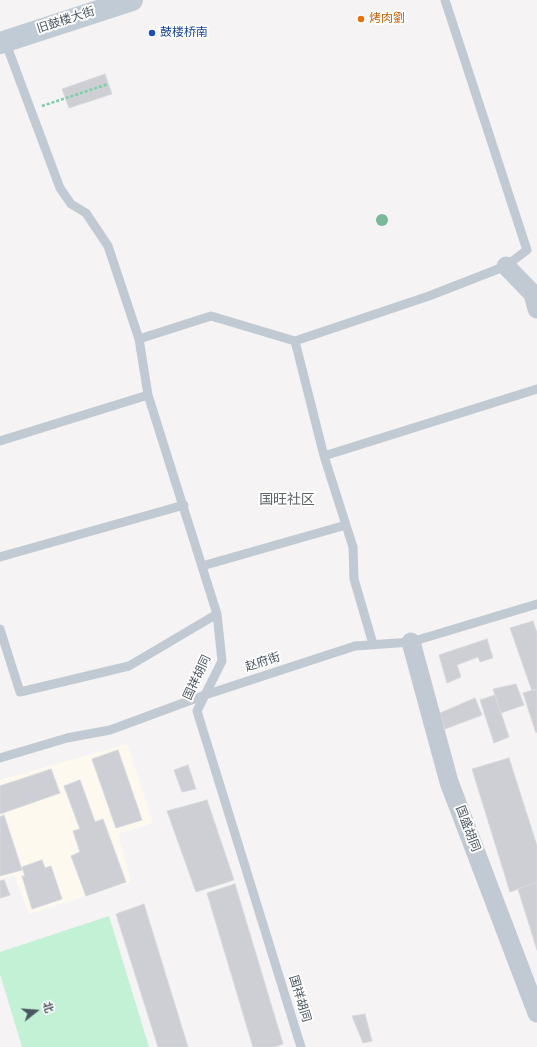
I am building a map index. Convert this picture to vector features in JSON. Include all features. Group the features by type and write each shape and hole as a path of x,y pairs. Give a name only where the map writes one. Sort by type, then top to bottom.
{"main road":[{"name":"旧鼓楼大街","path":"2,38 132,0"}],"street":[{"path":"506,266 532,294 537,309"},
{"name":"国盛胡同","path":"412,642 449,782 537,1013"}],"lane":[{"path":"140,339 211,316 295,341 429,296 506,266 527,250 445,0"},
{"name":"国祥胡同","path":"2,38 60,188 71,204 86,213 108,246 140,339 148,395 184,505 217,614 222,661 197,711 301,1047"},
{"path":"295,341 324,456 353,547 354,579 373,644"},
{"path":"324,456 537,389"},
{"path":"0,441 148,395"},
{"path":"0,557 184,505"},
{"path":"202,566 346,525"},
{"name":"赵府街","path":"0,758 67,738 110,730 205,695 355,646 412,642 537,604"},
{"path":"0,629 20,692 129,666 217,614"}],"path":[{"path":"31,110 108,84"}],"shaded area":[{"path":"127,744 153,823 118,834 131,882 29,914 14,875 0,879 0,780"}],"green space":[{"path":"109,916 149,1047 22,1047 0,974 0,952"}],"building":[{"path":"105,74 112,94 69,108 62,89"},
{"path":"533,621 537,633 537,689 532,691 510,628"},
{"path":"487,639 493,658 480,662 478,657 457,665 461,677 447,683 439,655"},
{"path":"516,684 524,705 501,713 493,689"},
{"path":"537,689 537,732 536,733 523,693"},
{"path":"495,695 509,737 494,743 480,700"},
{"path":"475,698 482,715 445,729 440,713"},
{"path":"118,750 142,820 116,828 92,759"},
{"path":"509,758 537,846 537,882 510,892 472,769"},
{"path":"188,765 196,789 182,792 174,770"},
{"path":"51,769 60,793 0,814 0,786"},
{"path":"80,780 95,822 103,819 126,882 86,896 71,856 80,852 73,831 80,829 64,786"},
{"path":"207,800 234,880 196,892 167,811"},
{"path":"4,815 22,870 0,876 0,817"},
{"path":"42,860 45,868 51,866 62,899 32,909 22,876 25,876 22,867"},
{"path":"4,880 10,895 0,898 0,881"},
{"path":"537,882 537,950 518,889"},
{"path":"235,884 283,1044 274,1047 253,1047 207,893"},
{"path":"144,904 188,1047 158,1047 116,914"},
{"path":"365,1014 372,1041 363,1043 352,1016"}],"place":[{"name":"烤肉劉","path":"361,19"},
{"name":"鼓楼桥南","path":"152,33"}],"district":[{"name":"国旺社区","path":"287,501"}]}
